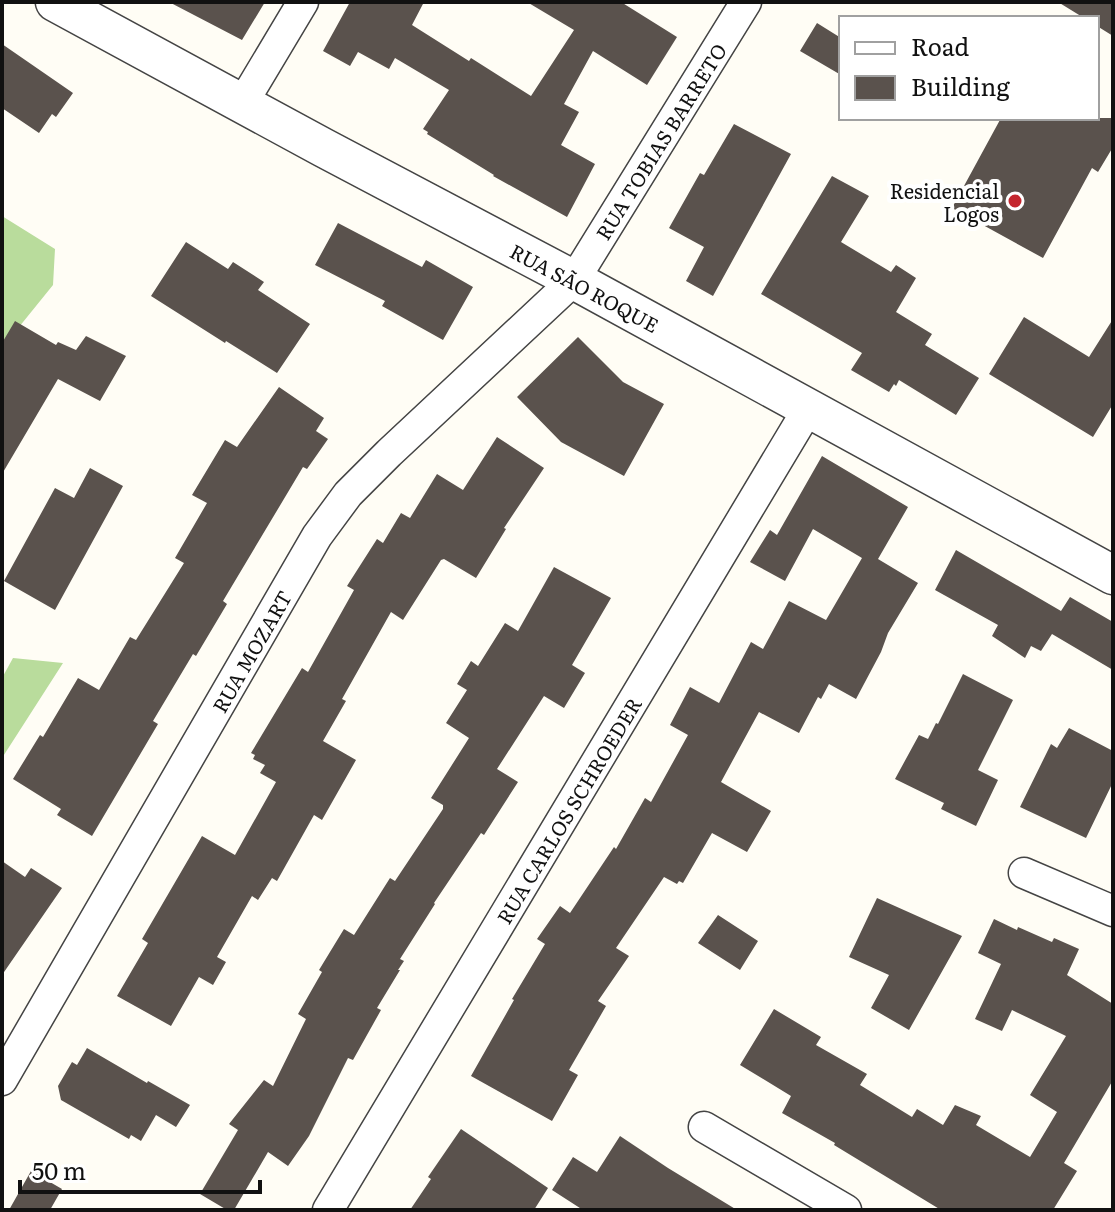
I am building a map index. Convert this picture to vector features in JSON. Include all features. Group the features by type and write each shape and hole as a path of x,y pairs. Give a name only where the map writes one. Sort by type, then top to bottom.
{"street":[{"name":"RUA SÃO ROQUE","path":"55,2 574,280 1113,575"},
{"path":"242,104 303,2"},
{"name":"RUA TOBIAS BARRETO","path":"574,280 746,2"},
{"name":"RUA MOZART","path":"2,1080 325,526 348,494 389,453 574,280"},
{"name":"RUA CARLOS SCHROEDER","path":"328,1210 808,409"},
{"path":"1024,873 1113,911"},
{"path":"704,1127 846,1210"}],"green space":[{"path":"2,216 55,249 53,285 2,348"},
{"path":"13,658 63,663 2,758 2,678"}],"building":[{"path":"169,2 265,2 242,40"},
{"path":"350,2 424,2 412,25 531,96 574,30 527,2 621,2 677,37 647,85 593,51 564,104 579,112 561,145 595,164 567,217 493,176 427,134 423,129 449,90 395,58 389,69 358,52 350,66 323,51"},
{"path":"1058,2 1113,2 1113,36 1099,27 1099,16 1081,16"},
{"path":"817,23 839,37 839,74 800,51"},
{"path":"2,44 73,93 56,117 52,114 39,133 2,108"},
{"path":"1113,118 1113,147 1098,172 1092,168 1043,258 952,208 1000,120"},
{"path":"734,124 791,154 713,296 686,281 704,247 669,228 700,173 704,175"},
{"path":"832,176 869,196 841,242 891,272 896,265 916,278 896,312 932,334 925,345 979,378 956,415 899,380 889,392 851,370 862,353 761,294"},
{"path":"338,223 422,267 426,260 473,287 443,340 382,306 385,301 315,265"},
{"path":"186,242 228,269 233,262 264,282 258,290 310,324 277,373 151,296"},
{"path":"1024,317 1089,357 1113,319 1113,404 1093,437 989,374"},
{"path":"15,321 56,345 58,342 76,350 86,336 126,356 100,401 58,379 2,474 2,343"},
{"path":"578,337 623,382 664,404 624,476 561,442 517,397"},
{"path":"279,387 324,418 316,431 328,439 307,469 303,467 223,601 227,604 153,721 158,724 92,836 57,815 61,809 13,779 40,735 43,737 78,678 99,690 130,637 136,640 184,563 175,558 207,503 192,495 225,440 237,447"},
{"path":"497,437 544,468 504,528 476,578 441,560 403,620 391,612 342,699 346,701 323,741 356,760 322,820 314,815 277,881 272,878 258,900 252,896 217,957 226,962 213,985 199,977 171,1026 117,996 148,943 142,939 202,836 235,855 276,782 260,773 265,765 253,759 255,755 251,753 302,668 308,672 354,590 347,586 377,539 383,543 401,513 410,518 437,474 463,490"},
{"path":"822,456 908,507 878,559 918,583 888,633 856,699 829,684 821,699 818,697 799,733 759,712 721,782 771,811 747,852 712,833 683,883 679,881 677,884 664,877 616,948 629,956 598,1001 606,1006 569,1070 578,1075 552,1121 471,1076 545,944 537,939 560,906 570,913 614,847 616,849 645,798 651,802 688,735 670,725 690,687 719,703 751,642 763,649 789,601 826,620 862,558 813,529 785,581 750,562 770,530 777,535"},
{"path":"90,468 123,486 55,610 4,581 55,488 74,498"},
{"path":"956,550 1061,611 1070,597 1113,622 1113,670 1052,634 1041,651 1031,646 1025,658 992,636 998,625 935,590"},
{"path":"554,567 611,598 572,665 585,673 564,708 544,696 497,769 518,782 434,903 400,959 404,961 400,970 377,1008 381,1010 353,1060 348,1058 309,1136 288,1166 268,1152 234,1210 227,1210 200,1194 238,1130 229,1124 264,1080 273,1086 306,1019 298,1014 322,972 319,970 344,929 354,935 390,878 395,881 443,809 443,805 431,798 469,738 446,723 467,690 457,684 471,661 478,666 505,623 518,631"},
{"path":"963,674 1013,700 978,770 998,780 976,826 941,809 944,803 895,779 919,735 928,739 938,724"},
{"path":"1069,728 1113,751 1113,782 1086,838 1020,807 1051,744 1057,748"},
{"path":"2,861 25,877 31,868 62,888 2,975"},
{"path":"877,898 962,936 909,1030 871,1008 889,975 849,957"},
{"path":"718,915 758,941 740,970 698,943"},
{"path":"994,919 1017,930 1018,927 1052,942 1054,938 1079,949 1067,975 1113,1004 1113,1080 1064,1163 1077,1171 1053,1210 941,1210 782,1113 791,1096 740,1065 774,1009 821,1037 816,1045 867,1074 860,1085 912,1117 917,1109 943,1125 955,1105 981,1116 976,1125 1030,1157 1057,1112 1030,1095 1066,1036 1012,1010 1002,1031 975,1019 1001,964 978,953"},
{"path":"87,1048 190,1105 176,1127 156,1115 141,1141 131,1135 129,1139 61,1100 58,1086 72,1062 77,1065"},
{"path":"461,1129 548,1188 534,1210 410,1210"},
{"path":"620,1136 737,1210 583,1210 552,1190 573,1157 597,1172"},
{"path":"31,1171 62,1189 50,1210 9,1210"}],"place":[{"name":"Residencial Logos","path":"1015,201"}]}
